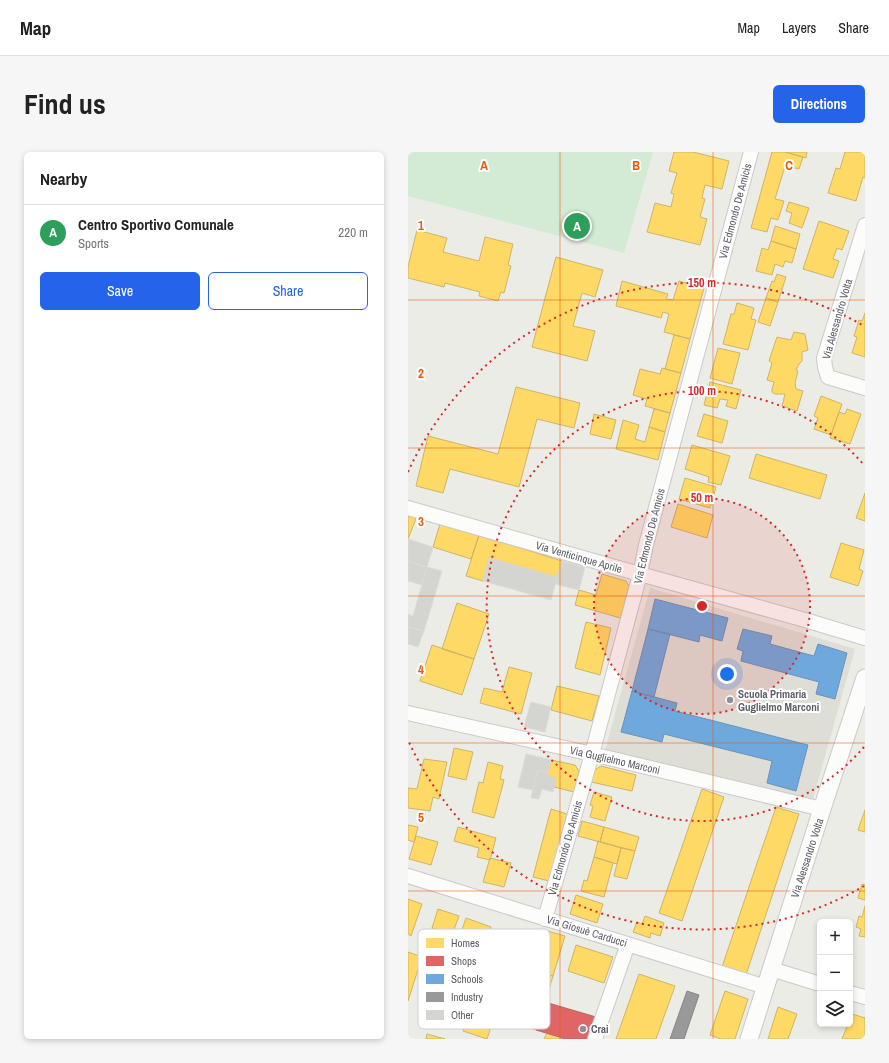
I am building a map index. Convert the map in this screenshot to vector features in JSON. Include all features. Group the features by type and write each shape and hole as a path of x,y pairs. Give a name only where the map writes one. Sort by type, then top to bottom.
{"street":[{"name":"Via Edmondo De Amicis","path":"545,919 592,754 751,152"},
{"name":"Via Alessandro Volta","path":"865,225 824,358 828,377 865,388"},
{"name":"Via Venticinque Aprile","path":"408,508 865,638"},
{"name":"Via Alessandro Volta","path":"749,1039 865,678"},
{"name":"Via Guglielmo Marconi","path":"408,713 822,808"},
{"name":"Via Giosuè Carducci","path":"408,876 766,987"},
{"path":"596,1039 628,944"},
{"path":"771,969 817,983"},
{"path":"853,994 865,997"}],"shaded area":[{"name":"Scuola Primaria Guglielmo Marconi","path":"650,588 855,649 813,799 605,750"}],"green space":[{"path":"408,152 653,152 624,253 408,196"}],"building: Homes":[{"path":"674,152 693,152 729,161 722,189 705,185 702,198 705,199 700,217 707,219 700,245 647,232 655,203 671,207 674,194 671,193 677,173 669,171"},
{"path":"772,152 785,152 803,157 799,169 785,166 775,199 784,201 778,220 771,218 767,232 751,228"},
{"path":"785,152 807,152 806,158"},
{"path":"845,152 865,152 865,178 863,177 856,201 828,193 836,168 840,169"},
{"path":"789,202 809,208 802,228 789,223 792,213 786,211"},
{"path":"819,221 849,231 842,250 837,248 833,259 839,261 833,278 803,269"},
{"path":"775,226 800,234 796,249 771,241"},
{"path":"417,230 447,238 443,252 479,261 485,237 513,244 508,265 511,266 504,293 501,292 498,301 479,296 480,292 445,283 444,287 408,278 408,267"},
{"path":"771,241 796,249 792,263 785,261 783,267 775,264 772,275 756,271 762,248 768,250"},
{"path":"556,257 603,270 595,297 582,293 573,326 595,331 587,361 532,347"},
{"path":"777,274 786,277 778,302 766,298 772,281 774,282"},
{"path":"622,281 668,294 666,299 673,300 679,281 704,288 690,339 664,332 669,314 663,312 661,318 616,306"},
{"path":"766,298 778,302 770,326 758,322"},
{"path":"737,303 754,308 751,319 756,320 748,350 723,344 731,314 734,314"},
{"path":"865,313 865,357 852,353 857,337 854,336 859,320 862,321"},
{"path":"794,332 805,334 808,350 802,352 802,361 796,370 798,371 795,383 796,389 803,391 797,411 782,406 785,394 775,394 772,392 774,382 767,380 772,363 769,361 777,337 791,340"},
{"path":"674,335 690,339 681,373 665,369"},
{"path":"718,348 740,353 732,384 710,378"},
{"path":"662,368 681,373 670,413 645,406 647,399 633,395 640,369 660,374"},
{"path":"710,382 741,390 736,409 726,406 728,400 720,399 717,408 704,405"},
{"path":"516,387 580,403 574,428 537,419 519,487 450,469 443,493 416,486 428,436 498,454"},
{"path":"821,396 842,404 831,435 814,429 818,418 814,416"},
{"path":"654,409 670,413 665,432 649,427"},
{"path":"847,409 861,414 850,444 830,438 839,412 845,414"},
{"path":"594,414 616,420 611,439 590,434"},
{"path":"704,414 728,421 722,443 697,436"},
{"path":"623,420 639,425 635,439 645,442 649,427 665,432 658,460 616,449"},
{"path":"692,445 730,456 721,485 708,482 709,477 685,469"},
{"path":"756,454 827,475 820,499 749,478"},
{"path":"685,478 716,487 710,508 679,499"},
{"path":"865,493 865,521 856,518"},
{"path":"678,504 713,515 707,538 671,527"},
{"path":"408,514 417,516 408,539"},
{"path":"440,524 479,535 471,559 433,547"},
{"path":"479,535 562,561 557,577 489,558 483,581 466,576"},
{"path":"841,543 864,550 859,569 863,571 858,586 830,577"},
{"path":"602,574 626,581 629,586 625,601 628,602 624,619 575,605 579,590 596,595"},
{"path":"457,603 489,614 474,659 442,649"},
{"path":"586,622 611,628 600,675 575,668"},
{"path":"432,645 474,659 462,695 420,681"},
{"path":"509,667 532,673 521,714 480,703 484,688 502,692"},
{"path":"557,686 599,696 592,721 551,710"},
{"path":"454,748 473,752 466,780 448,776"},
{"path":"424,759 447,762 439,799 433,797 430,811 408,808 408,788 417,789"},
{"path":"551,760 575,765 579,771 574,792 554,787 556,778 547,776"},
{"path":"488,762 503,766 500,779 504,780 494,818 472,812 479,782 483,783"},
{"path":"601,766 636,775 632,791 591,782 593,771"},
{"path":"702,789 724,797 682,921 659,913"},
{"path":"594,792 612,797 605,821 590,817 593,806 590,805"},
{"path":"776,807 799,814 746,975 722,967"},
{"path":"551,809 567,814 549,881 533,877"},
{"path":"865,810 865,832 858,830"},
{"path":"582,821 604,827 600,842 578,836"},
{"path":"408,825 418,827 414,842 408,840"},
{"path":"458,827 496,838 490,860 477,857 479,848 454,841"},
{"path":"604,827 639,837 635,851 600,842"},
{"path":"416,836 438,842 431,865 409,859"},
{"path":"598,841 621,848 617,864 594,857"},
{"path":"621,848 635,851 627,879 614,876"},
{"path":"594,857 613,863 604,897 581,891 584,880 587,881"},
{"path":"490,858 511,863 504,887 483,882"},
{"path":"862,884 865,885 865,900 858,898"},
{"path":"576,895 603,904 597,923 570,914"},
{"path":"408,899 422,904 411,936 408,934"},
{"path":"865,906 865,937 859,936 861,929 856,927 859,916 862,917"},
{"path":"438,909 459,916 454,929 432,928"},
{"path":"645,916 664,923 660,936 651,933 650,938 633,932 637,922 642,924"},
{"path":"466,918 491,927 490,929 462,929"},
{"path":"550,932 565,936 553,976 550,975"},
{"path":"576,945 613,957 604,983 568,971"},
{"path":"408,952 418,956 418,970 408,1001"},
{"path":"639,974 675,986 656,1039 616,1039"},
{"path":"550,975 553,976 550,986"},
{"path":"725,991 748,999 735,1039 721,1039 710,1035"},
{"path":"778,1007 797,1014 788,1039 768,1039"},
{"path":"853,1014 865,1018 865,1039 842,1039 847,1027 853,1027"},
{"path":"464,1029 490,1029 487,1039 463,1031"},
{"path":"547,1033 563,1038 563,1039 544,1039"},
{"path":"427,1034 445,1039 426,1039"}],"building: Shops":[{"path":"550,1003 596,1017 590,1039 566,1039 536,1030 550,1029"}],"building: Schools":[{"path":"655,599 728,618 722,641 700,635 699,642 648,629"},
{"path":"648,629 670,634 654,697 632,691"},
{"path":"743,629 772,636 770,644 814,656 818,644 847,653 835,699 816,694 819,682 741,661 743,651 737,649"},
{"path":"632,691 677,703 675,711 808,745 796,791 767,783 772,761 664,734 662,742 621,732"}],"building: Industry":[{"path":"687,991 699,995 684,1039 670,1039"}],"building: Other":[{"path":"408,539 433,547 427,567 408,561"},
{"path":"489,558 557,577 551,600 483,581"},
{"path":"408,561 427,567 422,585 408,581"},
{"path":"562,561 585,567 579,590 555,584"},
{"path":"427,567 442,571 424,631 408,627 408,614 413,616"},
{"path":"408,627 424,631 418,647 408,644"},
{"path":"531,702 551,707 545,732 524,727"},
{"path":"526,754 551,760 548,772 538,770 533,790 518,787"},
{"path":"538,770 548,772 547,776 556,778 553,792 542,789 539,799 531,798"}],"place":[{"name":"Centro Sportivo Comunale","path":"577,226"},
{"name":"Scuola Primaria Guglielmo Marconi","path":"730,700"},
{"name":"Crai","path":"583,1029"}]}
